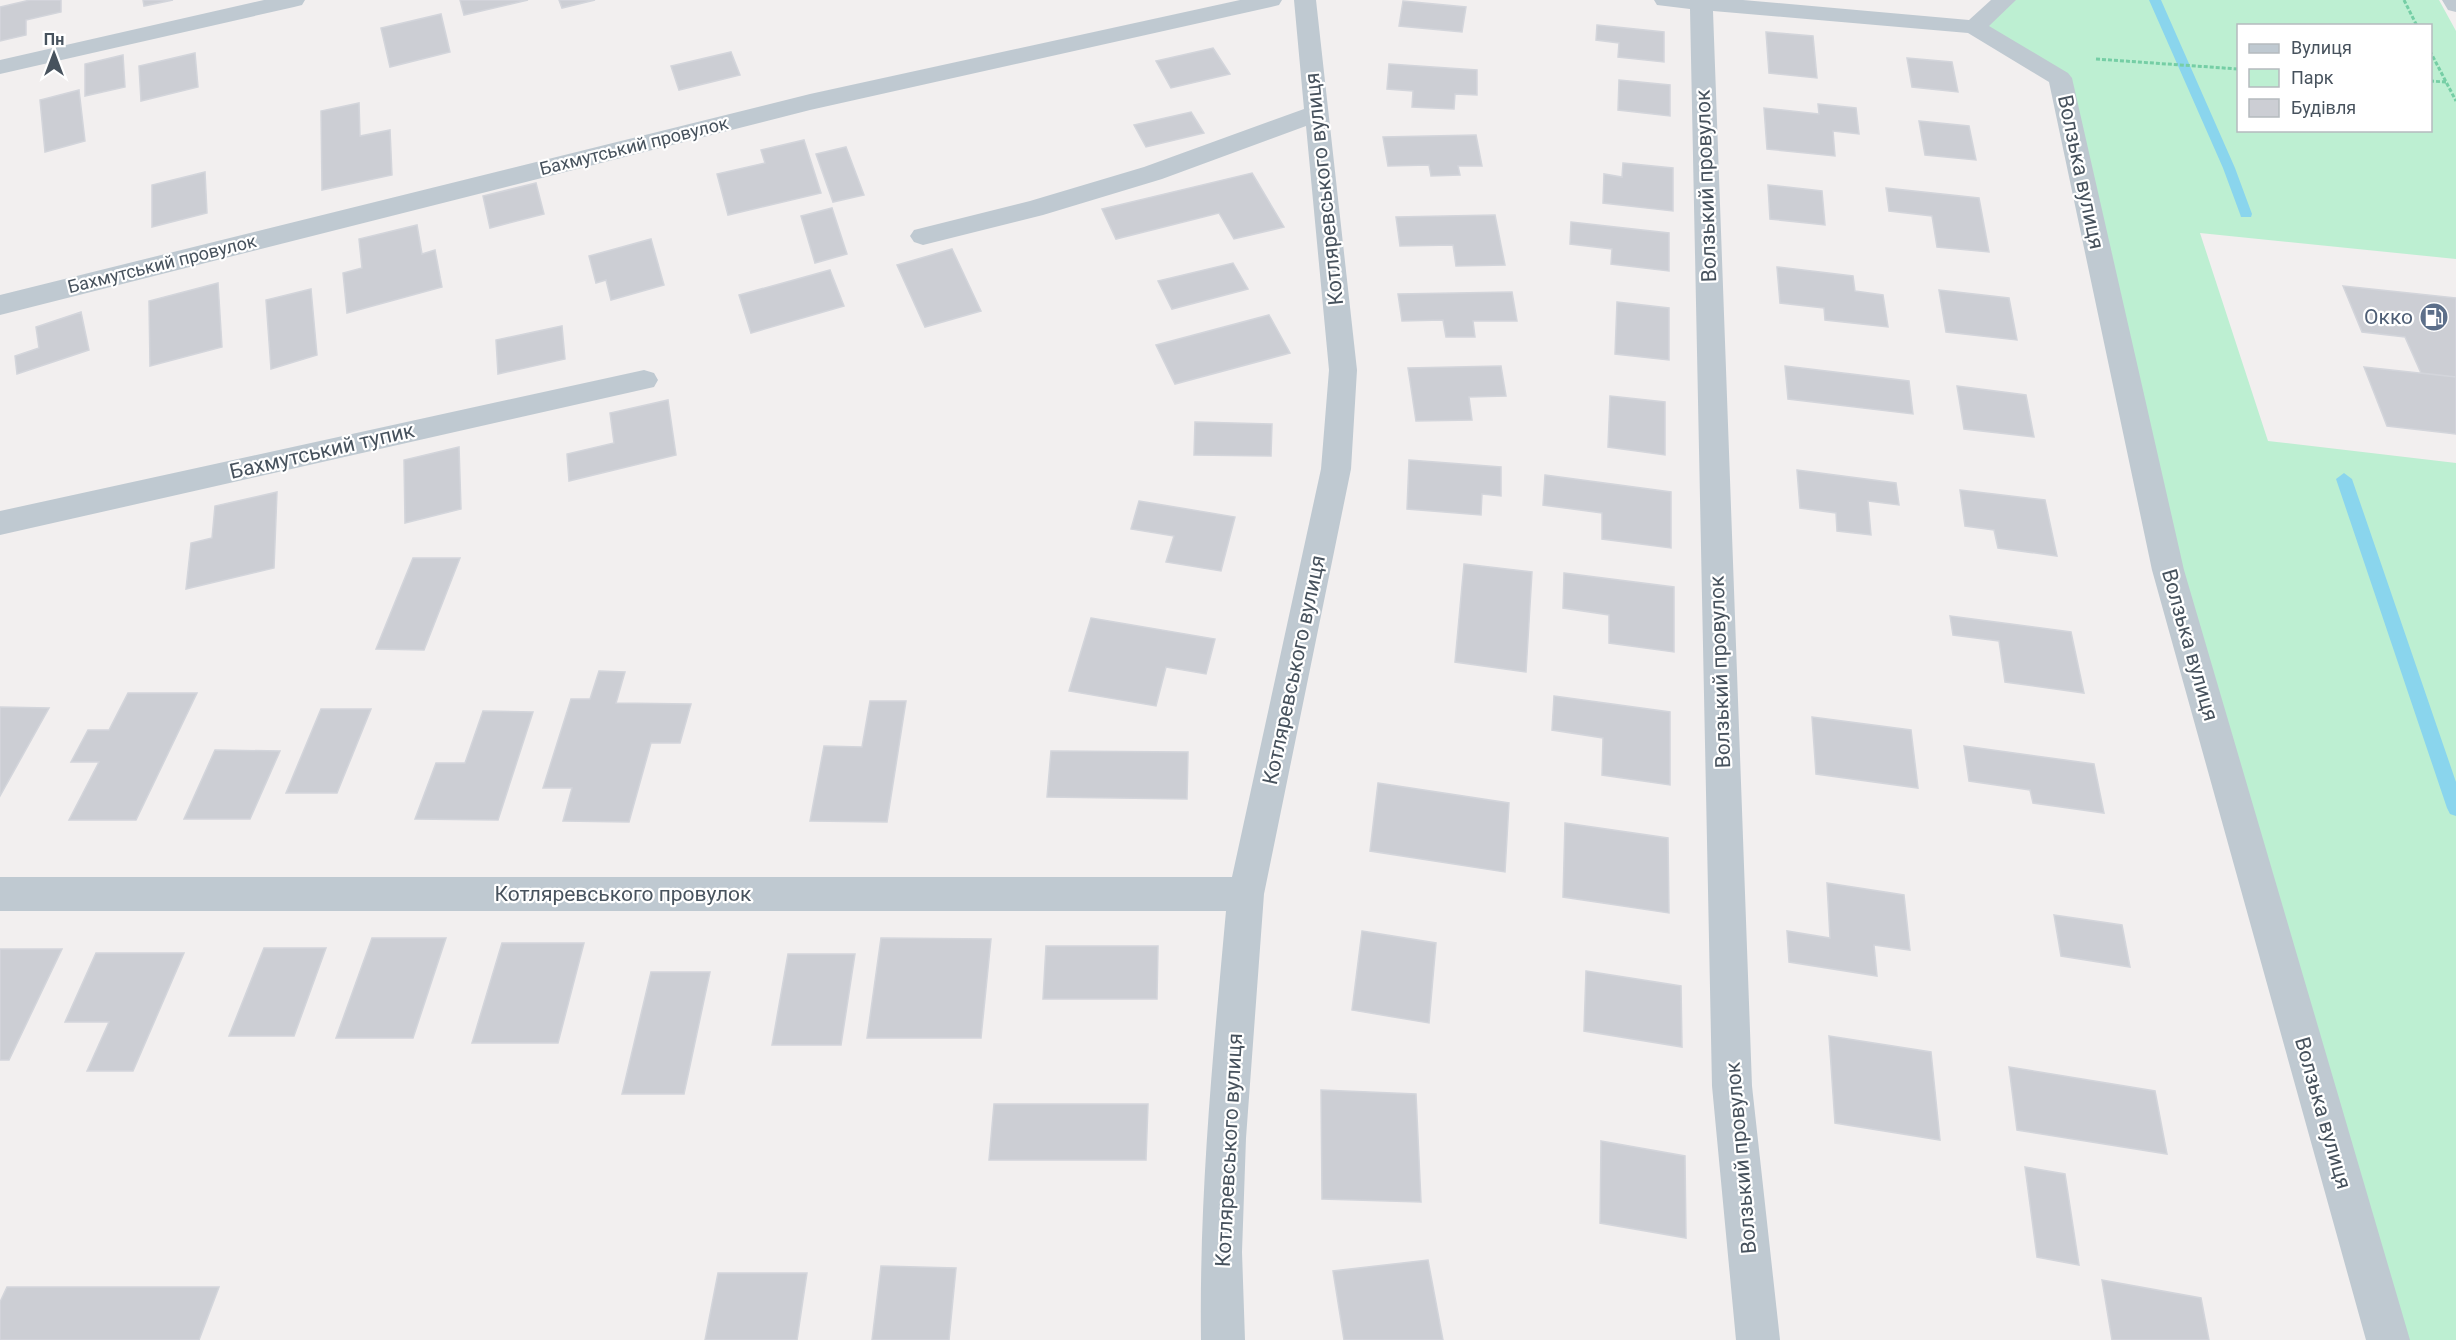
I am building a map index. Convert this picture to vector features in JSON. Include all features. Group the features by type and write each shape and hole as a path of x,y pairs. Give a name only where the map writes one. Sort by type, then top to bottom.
{"street":[{"path":"0,67 294,0"},
{"name":"Бахмутський провулок","path":"0,305 810,102 1270,0"},
{"name":"Котляревського вулиця","path":"1223,1340 1221,1252 1226,1149 1246,894 1336,469 1343,370 1305,0"},
{"path":"1665,0 1974,27 2005,0"},
{"path":"2453,0 2456,5"},
{"name":"Волзький провулок","path":"1701,3 1732,1086 1758,1340"},
{"name":"Волзька вулиця","path":"1974,27 2060,78 2168,570 2388,1340"},
{"path":"923,236 1034,209 1153,174 1316,113"},
{"name":"Бахмутський тупик","path":"0,523 644,380"},
{"name":"Котляревського провулок","path":"0,894 1246,894"}],"path":[{"path":"2404,0 2416,24"},
{"path":"2432,55 2456,101"},
{"path":"2134,62 2237,69"},
{"path":"2432,81 2446,82"}],"green space":[{"path":"2005,0 2439,0 2456,31 2456,259 2200,233 2268,441 2456,463 2456,1340 2388,1340 2168,570 2060,78 1974,27"}],"building":[{"path":"30,0 61,0 61,12 26,20 26,35 0,41 0,7"},
{"path":"143,0 173,0 144,6"},
{"path":"460,0 528,0 464,15"},
{"path":"559,0 595,0 562,8"},
{"path":"1403,1 1466,7 1462,32 1399,26"},
{"path":"441,14 450,52 390,67 381,28"},
{"path":"1597,25 1664,32 1664,62 1618,57 1619,43 1596,40"},
{"path":"1766,32 1813,36 1817,78 1769,73"},
{"path":"1213,48 1230,74 1171,88 1156,61"},
{"path":"731,52 740,75 679,90 671,66"},
{"path":"195,53 198,87 141,101 139,66"},
{"path":"123,55 125,87 85,96 85,64"},
{"path":"1907,58 1952,62 1958,92 1912,87"},
{"path":"1389,64 1477,70 1477,95 1455,94 1454,109 1412,107 1413,91 1387,89"},
{"path":"1619,80 1670,85 1670,116 1618,110"},
{"path":"79,90 85,141 45,152 40,100"},
{"path":"359,103 360,136 390,130 392,175 322,190 321,111"},
{"path":"1818,104 1856,108 1859,134 1833,131 1835,156 1767,149 1764,108 1819,114"},
{"path":"1191,112 1204,133 1146,147 1134,125"},
{"path":"1919,121 1969,126 1976,160 1925,155"},
{"path":"1476,135 1482,166 1458,166 1460,175 1431,176 1429,165 1388,166 1383,137"},
{"path":"804,140 821,193 728,215 717,174 765,163 761,150"},
{"path":"846,147 864,195 833,202 816,154"},
{"path":"1623,163 1673,168 1673,211 1603,203 1604,174 1622,177"},
{"path":"205,172 207,213 152,227 152,185"},
{"path":"1252,173 1284,227 1234,239 1219,213 1116,239 1102,209"},
{"path":"536,183 544,214 490,228 483,196"},
{"path":"1768,185 1822,191 1825,225 1770,219"},
{"path":"1886,188 1979,198 1989,252 1937,247 1932,216 1889,211"},
{"path":"832,208 847,254 815,263 801,216"},
{"path":"1495,215 1505,265 1456,266 1453,245 1400,246 1396,217"},
{"path":"1571,222 1669,233 1669,271 1611,264 1612,249 1570,244"},
{"path":"417,225 422,254 435,250 442,287 347,313 343,273 362,268 359,239"},
{"path":"651,239 664,285 611,300 606,280 596,283 589,256"},
{"path":"952,249 981,311 925,327 897,265"},
{"path":"1233,263 1248,289 1172,309 1158,281"},
{"path":"1777,267 1853,276 1855,291 1883,295 1888,327 1825,320 1824,308 1780,303"},
{"path":"830,270 844,306 751,333 739,295"},
{"path":"218,283 222,347 150,366 149,301"},
{"path":"2343,286 2456,298 2456,377 2421,373 2405,337 2362,332"},
{"path":"311,289 317,355 271,369 266,300"},
{"path":"1939,290 2009,298 2017,340 1946,332"},
{"path":"1512,292 1517,321 1473,321 1475,337 1446,337 1443,320 1402,321 1398,294"},
{"path":"1617,302 1669,308 1669,360 1615,354"},
{"path":"81,312 89,350 17,374 15,356 39,348 36,327"},
{"path":"1269,315 1290,353 1175,384 1156,345"},
{"path":"562,326 565,359 498,374 496,340"},
{"path":"1501,366 1506,396 1469,397 1472,420 1416,421 1408,368"},
{"path":"1785,366 1909,381 1913,414 1788,399"},
{"path":"2364,367 2456,377 2456,434 2387,426"},
{"path":"1957,386 2026,395 2034,437 1964,429"},
{"path":"1610,396 1665,402 1665,455 1608,447"},
{"path":"668,400 676,455 569,481 567,454 614,443 610,413"},
{"path":"1195,422 1272,424 1271,456 1194,455"},
{"path":"459,447 461,509 405,523 404,460"},
{"path":"1409,460 1501,467 1501,496 1482,494 1481,515 1407,509"},
{"path":"1797,470 1896,483 1899,505 1868,501 1871,535 1837,531 1836,513 1800,508"},
{"path":"1545,475 1671,492 1671,548 1602,539 1602,513 1543,505"},
{"path":"1960,490 2045,500 2057,556 1998,548 1994,530 1965,526"},
{"path":"277,492 274,568 186,589 191,543 212,538 215,506"},
{"path":"1139,501 1235,517 1221,571 1166,562 1174,536 1131,529"},
{"path":"413,558 460,558 424,650 376,649"},
{"path":"1464,564 1532,572 1526,672 1455,662"},
{"path":"1564,573 1674,587 1674,652 1609,643 1609,615 1563,608"},
{"path":"1950,616 2071,632 2084,693 2005,682 1999,641 1953,635"},
{"path":"1091,618 1215,639 1206,674 1166,667 1156,706 1069,691"},
{"path":"599,671 625,672 616,703 691,704 680,743 651,743 629,822 563,821 572,788 543,788 571,699 590,699"},
{"path":"128,693 197,693 136,820 69,820 99,762 71,762 88,730 109,730"},
{"path":"1554,696 1670,712 1670,785 1602,775 1603,738 1552,730"},
{"path":"870,701 906,701 887,822 810,821 824,746 862,747"},
{"path":"0,707 49,708 0,796"},
{"path":"321,709 371,709 337,793 286,793"},
{"path":"483,711 533,712 498,820 415,819 436,763 465,763"},
{"path":"1812,717 1911,730 1918,788 1816,774"},
{"path":"1964,746 2094,764 2104,813 2033,803 2030,790 1969,781"},
{"path":"215,750 280,751 250,819 184,819"},
{"path":"1051,751 1188,752 1187,799 1047,797"},
{"path":"1378,783 1509,803 1505,872 1370,851"},
{"path":"1565,823 1668,838 1669,913 1563,897"},
{"path":"1827,883 1904,895 1910,950 1874,945 1877,976 1789,962 1787,931 1830,938"},
{"path":"2054,915 2122,925 2130,967 2061,956"},
{"path":"1362,931 1436,943 1429,1023 1352,1010"},
{"path":"372,938 446,938 413,1038 336,1038"},
{"path":"881,938 991,939 981,1038 867,1038"},
{"path":"502,943 584,943 558,1043 472,1043"},
{"path":"1046,946 1158,946 1157,999 1043,999"},
{"path":"264,948 326,948 294,1036 229,1036"},
{"path":"0,949 62,949 9,1060 0,1060"},
{"path":"96,953 184,953 133,1071 87,1071 109,1022 65,1022"},
{"path":"788,954 855,954 841,1045 772,1045"},
{"path":"1586,971 1681,986 1682,1047 1584,1031"},
{"path":"651,972 710,972 684,1094 622,1094"},
{"path":"1829,1036 1931,1052 1940,1140 1835,1123"},
{"path":"2009,1067 2155,1091 2167,1154 2017,1130"},
{"path":"1321,1090 1416,1094 1421,1202 1322,1199"},
{"path":"994,1104 1148,1104 1146,1160 989,1160"},
{"path":"1601,1141 1685,1156 1686,1238 1600,1223"},
{"path":"2025,1167 2065,1174 2079,1265 2037,1257"},
{"path":"1428,1260 1443,1340 1344,1340 1333,1271"},
{"path":"881,1266 956,1268 949,1340 872,1340"},
{"path":"718,1273 807,1273 797,1340 705,1340"},
{"path":"2102,1280 2201,1298 2209,1340 2112,1340"},
{"path":"7,1287 219,1287 199,1340 0,1340 0,1302"}],"waterway":[{"path":"2155,0 2229,168 2246,214"},
{"path":"2344,479 2456,808"}],"place":[{"name":"Окко","path":"2434,317"}]}
